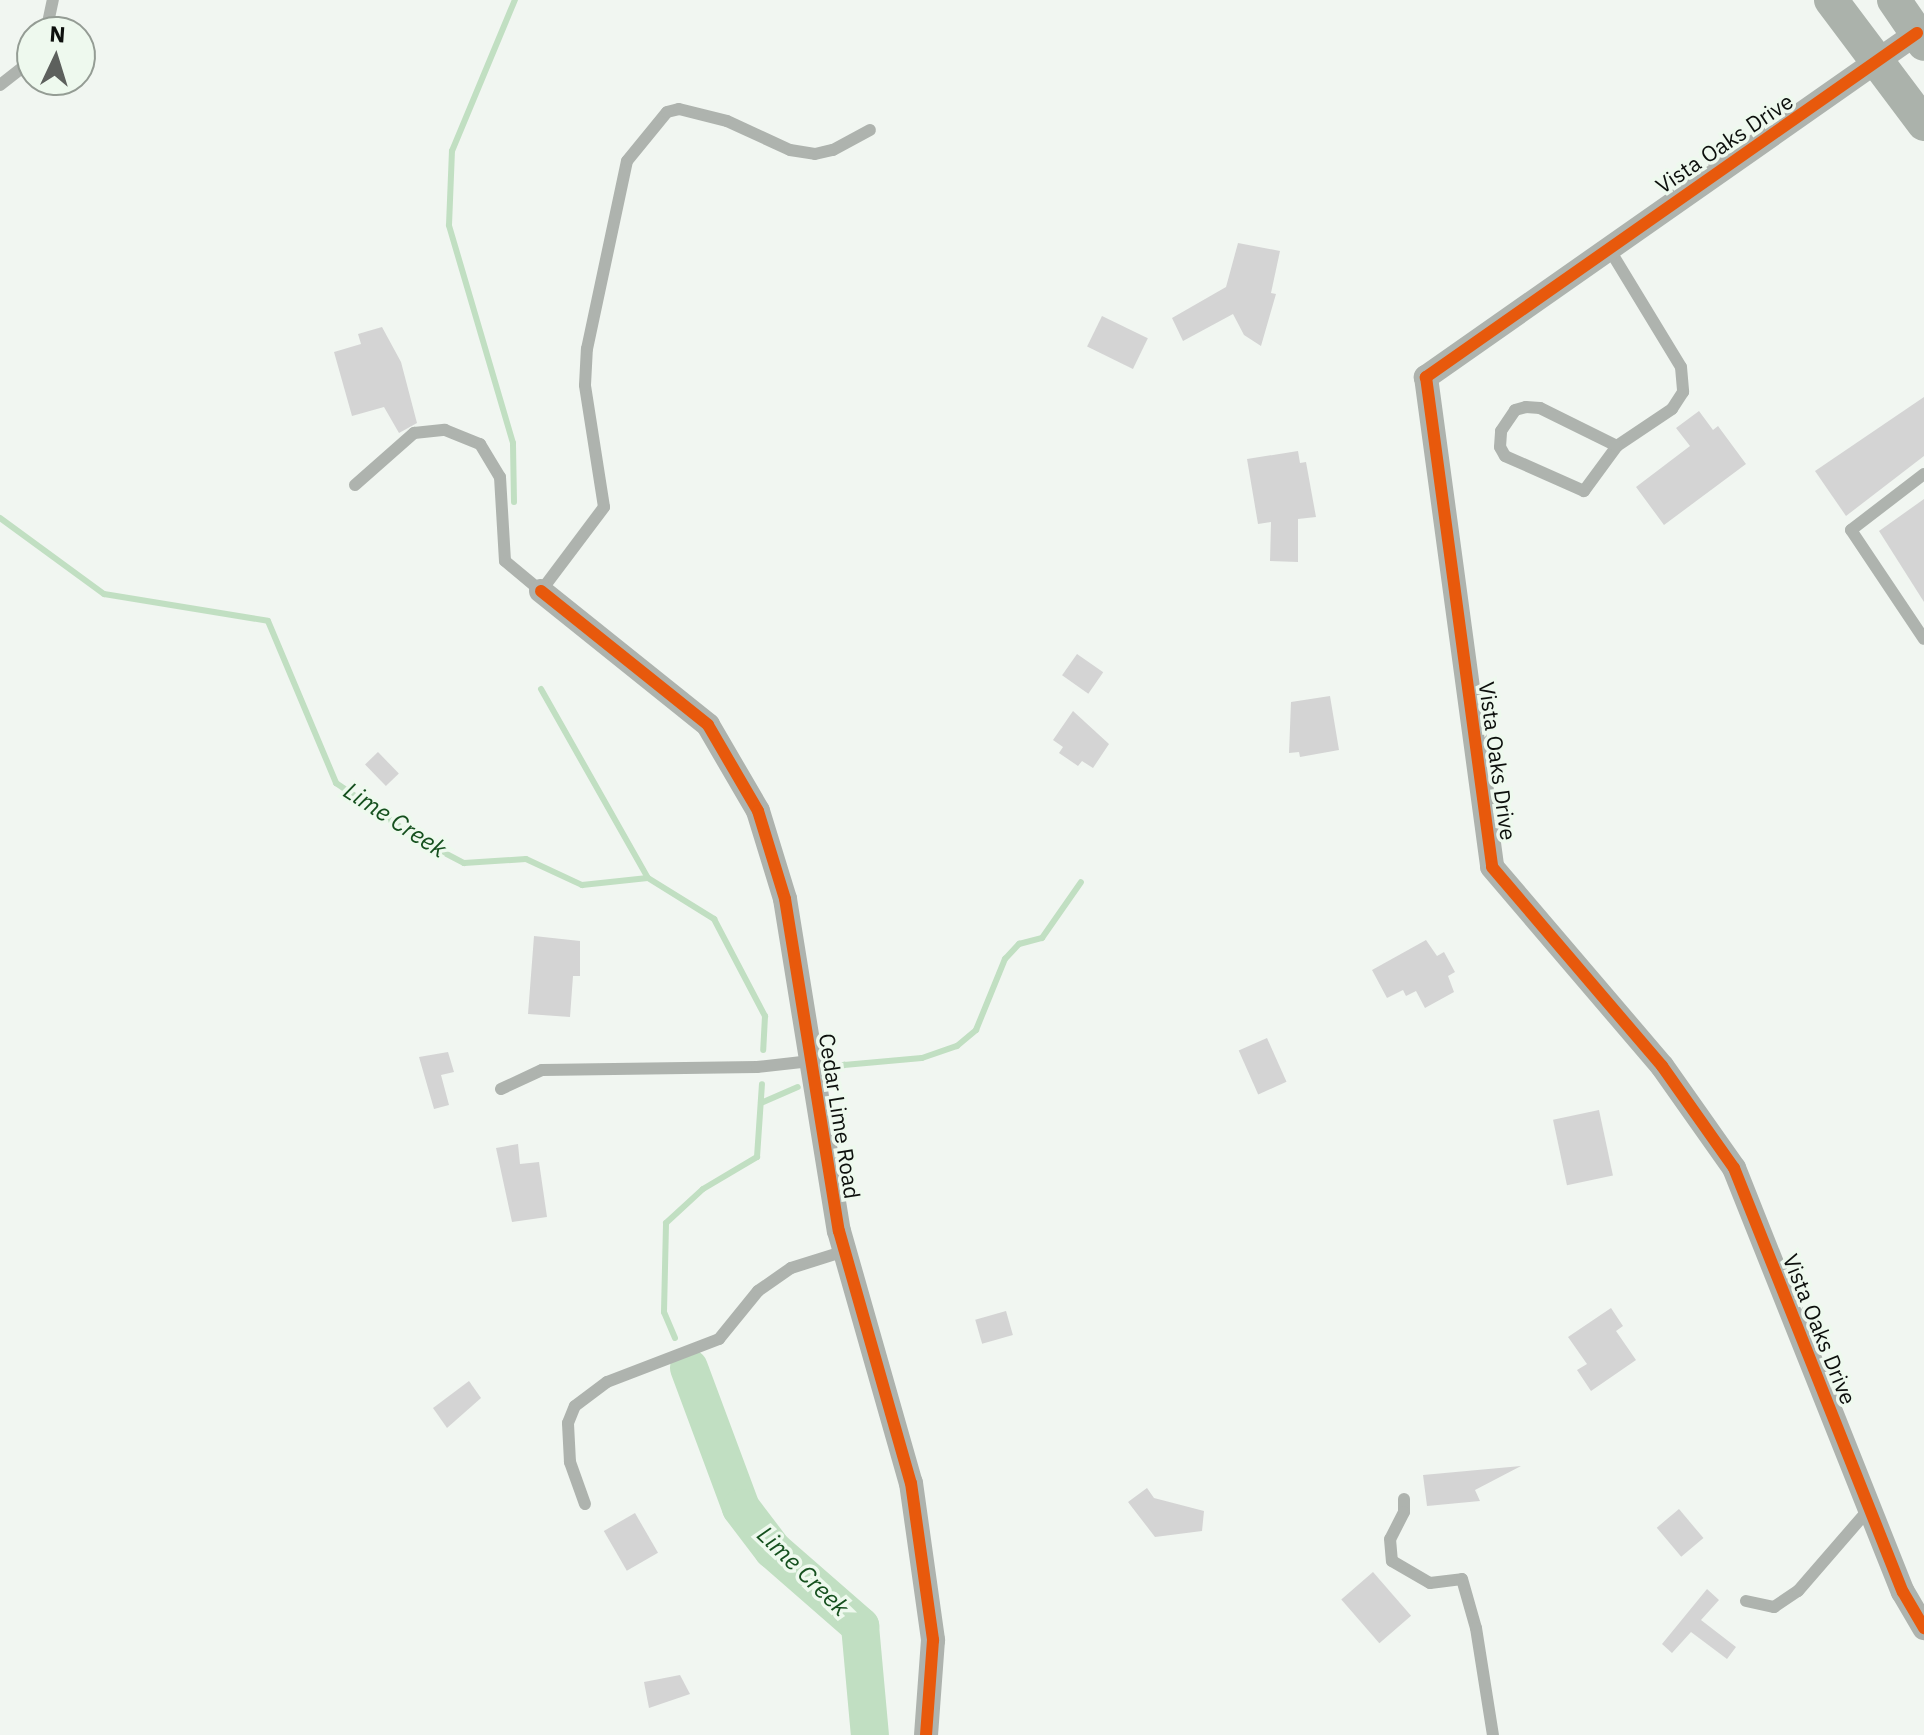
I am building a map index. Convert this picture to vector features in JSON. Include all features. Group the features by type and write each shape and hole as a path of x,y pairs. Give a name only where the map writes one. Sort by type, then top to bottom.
{"main road":[{"path":"1831,0 1924,124"},
{"path":"1894,0 1920,39"}],"street":[{"name":"Vista Oaks Drive","path":"1920,39 1878,62 1608,247 1426,377 1492,867 1662,1066 1734,1168 1903,1592 1924,1628"},
{"name":"Cedar Lime Road","path":"541,591 708,725 758,811 780,884 845,1251 911,1483 933,1640 926,1735"}],"lane":[{"path":"0,85 16,72"},
{"path":"355,485 414,433 445,430 480,444 500,477 505,561 541,591 604,507 585,385 587,349 627,161 667,112 679,109 727,121 790,150 815,154 833,150 870,130"},
{"path":"1608,247 1685,378 1672,409 1617,446 1584,491 1505,456 1500,447 1501,431 1515,410 1526,407 1540,408 1617,446"},
{"path":"1924,474 1851,530 1924,639"},
{"path":"501,1089 542,1070 757,1067 811,1061"},
{"path":"585,1504 570,1462 568,1423 575,1406 607,1382 719,1339 758,1291 791,1268 845,1251"},
{"path":"1404,1499 1404,1512 1390,1539 1392,1561 1430,1583 1462,1579 1476,1628 1493,1735"},
{"path":"1746,1601 1774,1607 1798,1591 1870,1508"}],"building":[{"path":"1238,243 1280,251 1271,293 1276,294 1261,346 1244,335 1233,314 1183,341 1172,318 1226,287"},
{"path":"1102,316 1148,338 1133,369 1087,347"},
{"path":"382,327 401,362 417,423 399,433 384,407 352,416 334,352 361,344 358,334"},
{"path":"1924,397 1924,456 1846,516 1815,471"},
{"path":"1699,411 1713,430 1718,426 1746,464 1664,525 1636,487 1690,446 1676,428"},
{"path":"1298,451 1300,463 1306,462 1316,517 1298,519 1298,562 1270,561 1271,522 1258,524 1247,459"},
{"path":"1924,499 1924,602 1879,531"},
{"path":"1077,654 1103,672 1088,694 1062,675"},
{"path":"1330,696 1339,750 1300,757 1299,752 1289,753 1291,702"},
{"path":"1073,711 1109,744 1093,768 1082,761 1078,766 1059,753 1063,747 1053,740"},
{"path":"378,752 399,774 386,786 365,765"},
{"path":"534,936 580,941 580,976 573,976 570,1017 528,1014"},
{"path":"1426,940 1437,956 1444,952 1455,972 1448,976 1454,992 1425,1008 1416,991 1406,996 1403,990 1387,998 1372,970"},
{"path":"1267,1038 1287,1082 1258,1094 1239,1051"},
{"path":"448,1052 454,1072 441,1075 449,1105 434,1109 419,1057"},
{"path":"1599,1110 1613,1176 1567,1185 1553,1120"},
{"path":"518,1144 520,1164 539,1162 547,1217 512,1222 496,1148"},
{"path":"1611,1308 1623,1326 1616,1331 1636,1360 1591,1391 1577,1370 1587,1364 1568,1337"},
{"path":"1006,1311 1013,1335 982,1344 975,1320"},
{"path":"469,1381 481,1398 447,1428 433,1408"},
{"path":"1521,1466 1475,1490 1480,1501 1427,1506 1423,1475"},
{"path":"1147,1488 1154,1498 1204,1511 1202,1531 1155,1537 1128,1502"},
{"path":"1679,1509 1703,1538 1681,1557 1657,1528"},
{"path":"635,1513 658,1553 627,1571 604,1531"},
{"path":"1373,1572 1411,1616 1379,1643 1341,1600"},
{"path":"1707,1589 1719,1600 1701,1620 1736,1647 1727,1659 1691,1632 1672,1653 1662,1644"},
{"path":"680,1675 690,1694 649,1708 644,1682"}],"waterway":[{"path":"514,502 513,443 449,225 452,151 515,0"},
{"name":"Lime Creek","path":"0,518 104,594 268,621 336,783 418,839 464,863 526,859 582,885 648,878 714,919 765,1016 763,1050"},
{"path":"541,689 648,878"},
{"path":"830,1074 844,1065 922,1058 957,1046 976,1030 1005,959 1019,944 1042,938 1081,882"},
{"name":"Lime Creek","path":"675,1338 664,1312 666,1223 703,1189 757,1157 762,1084"},
{"path":"761,1103 798,1087"},
{"name":"Lime Creek","path":"689,1368 741,1508 773,1550 860,1626 870,1735"}],"cycle path":[{"path":"1917,33 1426,377 1492,867 1662,1066 1734,1168 1903,1592 1924,1628"},
{"path":"541,591 708,725 758,811 785,899 839,1231 911,1483 933,1640 926,1735"}]}
